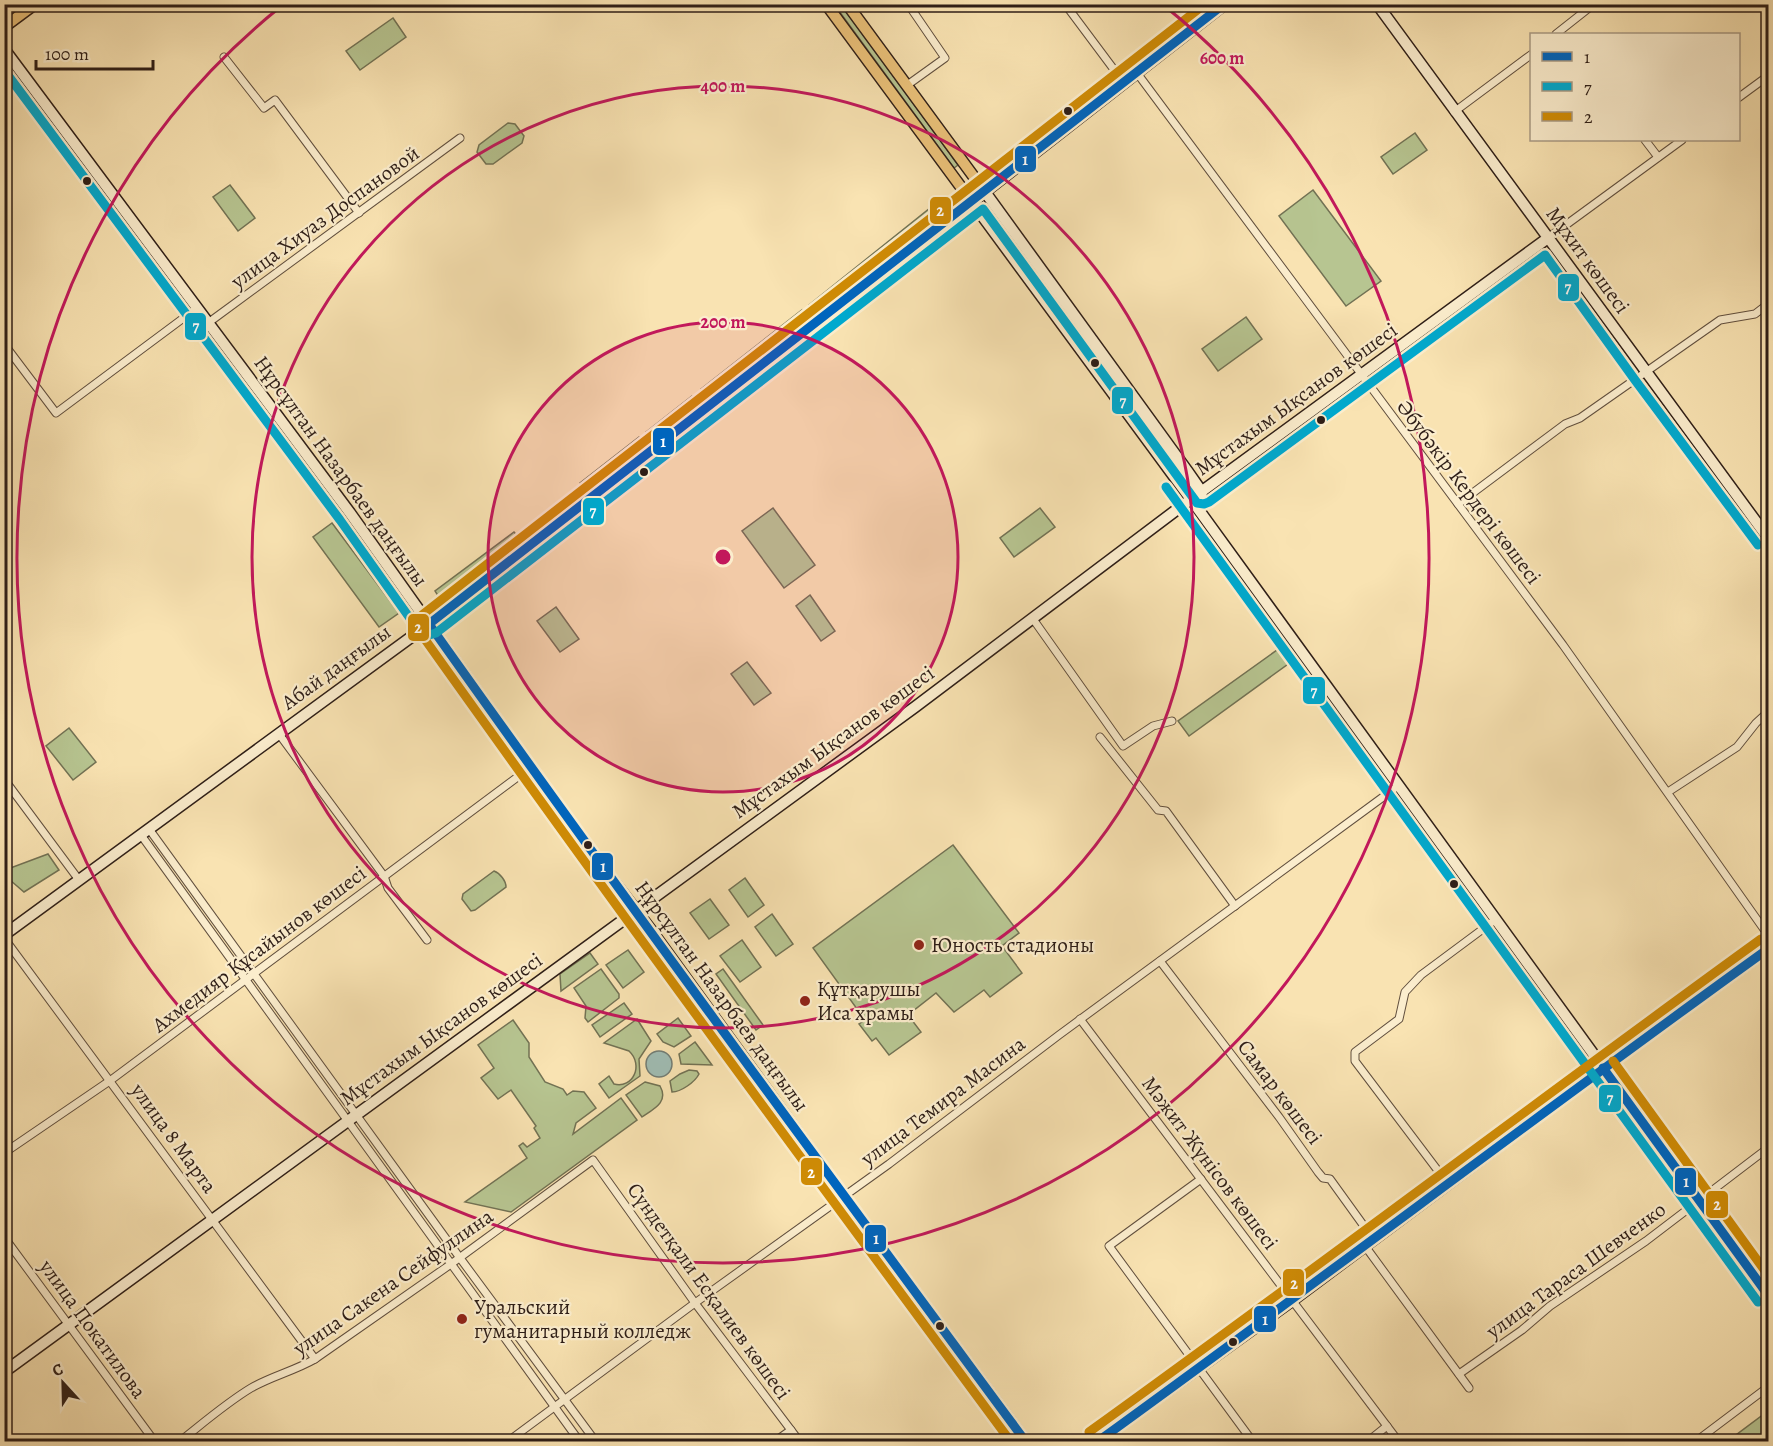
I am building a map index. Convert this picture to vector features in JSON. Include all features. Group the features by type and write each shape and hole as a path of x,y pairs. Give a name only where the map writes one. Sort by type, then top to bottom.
{"main road":[{"path":"4,27 35,4"},
{"path":"847,4 985,192"},
{"name":"Абай даңғылы","path":"972,202 1225,4"},
{"path":"831,6 972,202"}],"street":[{"path":"906,86 945,58 908,4"},
{"path":"1065,4 1124,83"},
{"name":"Мұхит көшесі","path":"1377,4 1768,538"},
{"path":"1567,31 1594,4"},
{"name":"Нұрсұлтан Назарбаев даңғылы","path":"4,49 350,513 586,845 637,910 1026,1442"},
{"path":"1454,112 1530,55"},
{"path":"224,57 264,108 275,100 359,213"},
{"name":"Әбубәкір Кердері көшесі","path":"1137,73 1563,645 1768,935"},
{"path":"1740,97 1768,76"},
{"name":"улица Хиуаз Доспановой","path":"208,323 460,138"},
{"path":"1646,141 1658,157"},
{"name":"Мұстахым Ықсанов көшесі","path":"4,1372 637,910 1681,141"},
{"path":"985,192 1202,492 1201,513"},
{"path":"972,202 1201,513 1768,1294"},
{"name":"Абай даңғылы","path":"4,936 429,624 972,202"},
{"path":"1458,504 1565,424 1580,417 1646,373 1720,320 1755,314 1768,304"},
{"path":"4,344 56,412 197,308"},
{"path":"1760,310 1768,316"},
{"path":"1033,619 1123,746 1153,726 1172,721"},
{"path":"1668,792 1737,747 1768,712"},
{"path":"279,734 384,876 388,888 428,940"},
{"path":"1100,737 1158,810 1166,811 1235,906"},
{"name":"Ахмедияр Құсайынов көшесі","path":"4,1153 111,1080 531,767"},
{"path":"4,779 79,880"},
{"name":"улица Темира Масина","path":"507,1442 889,1164 1080,1019 1398,786"},
{"path":"145,832 253,973 451,1264 580,1442"},
{"path":"145,832 245,979 460,1258 596,1442"},
{"path":"1448,1184 1355,1061 1355,1052 1399,1019 1405,992 1421,975 1495,920"},
{"name":"улица 8 Марта","path":"4,936 315,1359"},
{"path":"1096,1442 1293,1300 1603,1068 1768,949"},
{"name":"Самар көшесі","path":"1160,961 1280,1117 1318,1172 1323,1178 1330,1179 1369,1243 1469,1388"},
{"name":"Мәжит Жүнісов көшесі","path":"1080,1019 1399,1442"},
{"name":"улица Тараса Шевченко","path":"1460,1374 1522,1330 1550,1306 1646,1241 1768,1148"},
{"name":"улица Сакена Сейфуллина","path":"179,1442 250,1389 275,1375 298,1369 315,1359 460,1258 593,1160"},
{"name":"Сүндетқали Есқалиев көшесі","path":"593,1160 695,1303 800,1442"},
{"path":"1201,1179 1109,1246 1253,1442"},
{"name":"улица Покатилова","path":"4,1237 155,1442"},
{"path":"1695,1442 1768,1387"},
{"path":"1367,1442 1387,1426"},
{"path":"774,1442 791,1430"}],"green space":[{"path":"844,8 958,165 954,168 839,11"},
{"path":"393,18 406,37 360,70 346,51"},
{"path":"508,123 515,124 524,136 522,143 493,164 486,164 477,152 479,145"},
{"path":"1415,133 1427,150 1393,174 1381,157"},
{"path":"230,185 255,218 238,231 213,197"},
{"path":"1313,190 1381,281 1346,306 1279,216"},
{"path":"935,204 944,215 818,313 809,305"},
{"path":"802,310 808,321 710,400 701,389"},
{"path":"1246,317 1262,339 1218,371 1202,349"},
{"path":"692,396 697,402 697,407 654,442 646,432"},
{"path":"639,437 646,446 644,448 591,488 586,488 580,483"},
{"path":"773,508 815,565 784,588 742,531"},
{"path":"1040,508 1055,527 1014,557 1000,538"},
{"path":"332,523 399,613 379,627 313,537"},
{"path":"514,532 520,539 518,543 442,602 435,591"},
{"path":"810,595 835,631 821,641 796,606"},
{"path":"556,607 579,639 560,652 537,621"},
{"path":"1284,645 1295,659 1189,736 1178,721"},
{"path":"747,662 771,693 754,705 731,674"},
{"path":"69,728 96,762 73,780 46,746"},
{"path":"953,845 1019,933 1002,946 1022,973 990,997 984,990 954,1012 936,993 908,1015 921,1032 889,1055 876,1038 872,1041 859,1024 865,1020 813,948"},
{"path":"48,854 59,870 24,892 10,880 5,882 5,870"},
{"path":"494,871 505,882 506,887 471,911 462,899 463,894"},
{"path":"745,878 764,905 748,917 729,890"},
{"path":"710,899 729,925 709,939 690,913"},
{"path":"772,914 793,944 776,956 755,927"},
{"path":"742,940 761,967 740,982 720,956"},
{"path":"628,950 644,972 623,988 606,965"},
{"path":"590,953 598,964 561,991 560,974"},
{"path":"601,969 619,994 619,998 588,1022 585,1018 586,1006 574,988"},
{"path":"723,969 763,1025 756,1030 716,974"},
{"path":"624,1003 632,1014 600,1037 592,1025"},
{"path":"678,1018 691,1036 674,1047 663,1042 657,1034"},
{"path":"637,1019 651,1041 639,1059 640,1076 609,1098 599,1084 609,1076 614,1084 626,1083 634,1075 636,1063 629,1051 604,1043"},
{"path":"513,1020 529,1043 529,1057 545,1082 563,1089 567,1095 573,1091 584,1092 596,1108 576,1123 573,1134 621,1098 637,1120 511,1212 465,1202 527,1158 519,1146 523,1143 527,1147 540,1138 534,1128 536,1126 511,1090 498,1099 481,1078 494,1068 478,1045"},
{"path":"695,1042 712,1065 681,1064 679,1054"},
{"path":"689,1070 697,1071 699,1074 687,1086 672,1092 670,1081"},
{"path":"645,1082 660,1086 663,1096 659,1104 642,1117 626,1095"},
{"path":"1768,1411 1768,1441 1741,1441 1736,1435"}],"water":[{"path":"659,1051 669,1054 672,1064 669,1074 659,1077 649,1074 646,1064 649,1054"}],"transit line":[{"name":"2","path":"1011,1442 565,835 419,631 417,622 422,615 1205,4"},
{"name":"1","path":"429,624 1224,4"},
{"name":"7","path":"4,70 340,520 419,631 426,636 436,633 983,209 1197,503 1209,502 1545,255 1758,545"},
{"name":"7","path":"1166,487 1758,1302"},
{"name":"1","path":"429,624 651,932 1026,1442"},
{"name":"2","path":"1089,1432 1761,939"},
{"name":"1","path":"1097,1442 1768,949"},
{"name":"2","path":"1613,1061 1768,1275"},
{"name":"1","path":"1603,1068 1768,1295"}],"place":[{"name":"Юность стадионы","path":"919,945"},
{"name":"Құтқарушы Иса храмы","path":"805,1001"},
{"name":"Уральский гуманитарный колледж","path":"462,1319"}]}
